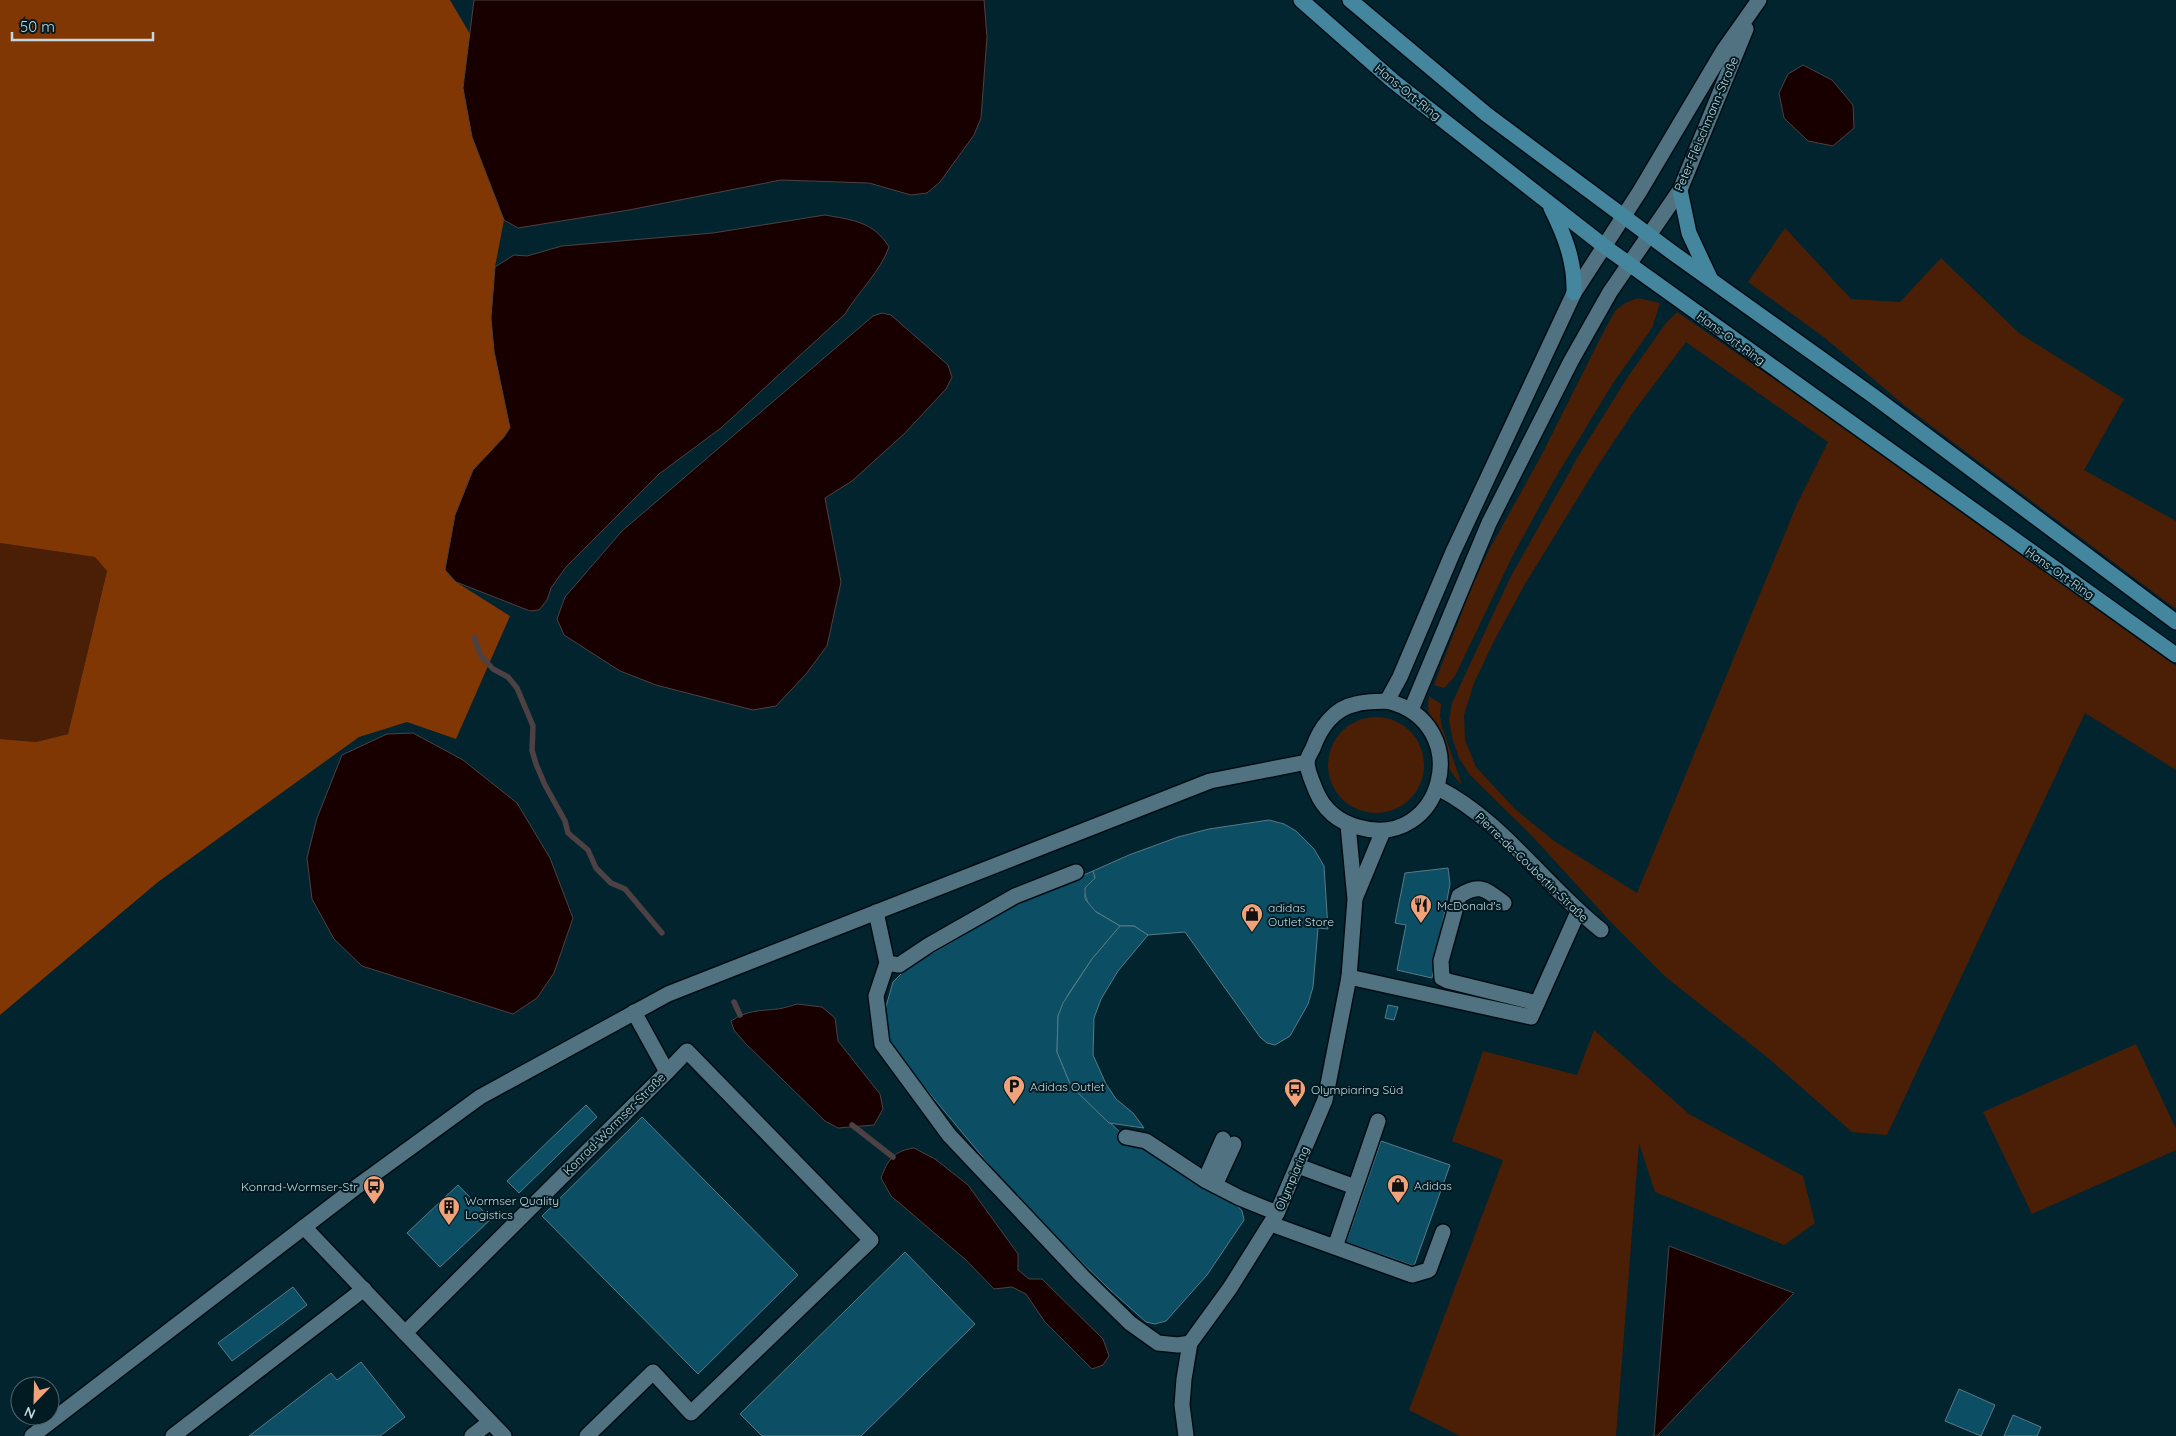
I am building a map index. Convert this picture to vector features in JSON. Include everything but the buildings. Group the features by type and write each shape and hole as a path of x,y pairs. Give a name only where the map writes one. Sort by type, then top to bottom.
{"main road":[{"name":"Hans-Ort-Ring","path":"1301,0 1393,81 1604,246 2176,655"},
{"path":"1350,0 1486,114 1710,280 1872,395 2176,622"},
{"path":"1680,190 1689,233 1710,280"},
{"path":"1549,204 1566,240 1572,262 1574,293"}],"street":[{"name":"Peter-Fleischmann-Straße","path":"1386,701 1400,677 1453,552 1574,293 1624,216 1723,51 1757,4"},
{"name":"Peter-Fleischmann-Straße","path":"1411,710 1489,524 1571,361 1610,292 1680,190 1757,4"},
{"path":"1386,701 1411,710 1426,724 1437,741 1442,766 1438,788 1432,800 1420,814 1408,823 1383,831 1368,830 1348,825 1330,812 1319,798 1307,762 1318,734 1336,714 1355,704 1386,701"},
{"path":"32,1436 304,1227 480,1097 668,994 1210,781 1307,762"},
{"name":"Pierre-de-Coubertin-Straße","path":"1438,788 1460,798 1511,843 1578,912 1601,930"},
{"name":"Olympiaring","path":"1186,1436 1183,1396 1190,1343 1230,1288 1274,1218 1298,1166 1324,1100 1349,977 1355,899 1348,825"},
{"name":"Olympiaring","path":"1355,899 1383,831"},
{"path":"887,963 899,965 929,945 1015,896 1076,872"},
{"path":"1504,903 1483,888 1470,889 1459,896 1441,961 1442,978 1537,1003"},
{"path":"876,912 887,963 876,996 882,1044 949,1135 1082,1276 1130,1323 1158,1343 1178,1345 1190,1343"},
{"path":"1349,977 1531,1017 1578,912"},
{"name":"Konrad-Wormser-Straße","path":"405,1333 667,1072 634,1012"},
{"path":"587,1436 653,1372 691,1413 871,1240 687,1051 667,1072"},
{"path":"1335,1247 1378,1121"},
{"path":"1126,1137 1146,1141 1210,1183 1274,1218 1335,1247 1412,1275 1429,1270 1443,1232"},
{"path":"1210,1183 1229,1142"},
{"path":"1298,1166 1355,1187"},
{"path":"304,1227 504,1436"},
{"path":"173,1436 364,1290"},
{"path":"472,1436 490,1422"}],"shaded area":[{"path":"0,0 450,0 470,34 463,88 472,137 504,220 495,267 491,318 494,351 510,428 473,470 455,515 445,570 456,582 510,616 456,739 407,722 359,737 158,882 0,1015 0,739 36,742 68,734 107,571 95,557 0,543"},
{"path":"474,0 984,0 987,37 981,118 974,135 940,182 927,193 911,195 869,183 781,180 629,210 518,228 504,220 472,137 463,88"},
{"path":"1803,65 1832,80 1853,105 1854,128 1833,146 1808,141 1784,118 1779,93 1788,74"},
{"path":"825,215 853,220 869,227 883,238 889,247 875,273 845,314 721,428 659,474 566,567 551,588 547,600 539,610 530,611 456,582 445,570 455,515 473,470 510,428 494,351 491,318 495,267 514,255 527,256 562,246 713,233"},
{"path":"1785,228 1851,299 1900,302 1941,258 2019,333 2124,399 2084,470 2176,521 2176,609 1904,405 1825,338 1748,282"},
{"path":"1638,298 1660,303 1652,328 1613,383 1554,480 1512,557 1455,676 1444,688 1434,685 1472,586 1489,550 1540,458 1601,337 1615,311 1625,303"},
{"path":"1677,312 1804,400 2176,666 2176,770 2085,713 1887,1135 1852,1132 1767,1057 1667,978 1609,920 1531,835 1470,775 1459,758 1453,741 1449,720 1452,703 1510,578 1579,455 1627,378 1666,323","holes":["1686,342 1828,442 1797,504 1637,893 1554,841 1514,808 1476,767 1465,740 1464,715 1474,683 1525,584 1595,470 1634,411"]},
{"path":"882,313 891,315 948,365 952,377 946,389 904,434 852,481 825,498 841,582 827,646 806,674 776,706 753,710 656,685 620,671 564,635 557,619 565,597 622,531 873,316"},
{"path":"0,543 95,557 107,571 68,734 36,742 0,739"},
{"path":"1429,696 1441,704 1440,716 1442,727 1462,785 1448,767 1436,744 1429,719"},
{"path":"1376,717 1394,720 1410,731 1421,747 1424,765 1421,783 1410,799 1394,810 1376,813 1358,810 1342,799 1331,783 1328,765 1331,747 1342,731 1358,720"},
{"path":"413,733 463,760 517,803 550,858 573,918 554,973 537,998 513,1014 362,966 334,939 312,899 307,858 317,818 342,755 387,734"},
{"path":"797,1004 822,1007 835,1018 838,1041 880,1094 883,1109 874,1125 838,1128 825,1121 745,1043 734,1030 731,1021 748,1013"},
{"path":"1594,1030 1689,1114 1803,1176 1815,1223 1784,1245 1655,1192 1639,1143 1616,1436 1460,1436 1409,1410 1503,1160 1452,1141 1483,1051 1577,1075"},
{"path":"2136,1044 2176,1129 2176,1150 2032,1214 1983,1112"},
{"path":"914,1148 935,1159 968,1185 1018,1254 1018,1270 1029,1279 1042,1279 1103,1339 1109,1356 1103,1365 1092,1369 1045,1322 1026,1294 1012,1287 994,1289 966,1260 891,1196 881,1178 886,1166 901,1151"},
{"path":"1669,1246 1794,1293 1657,1436 1654,1436"}],"waterway":[{"path":"474,637 481,656 493,669 508,677 517,688 533,726 532,750 536,764 545,785 565,821 568,833 588,850 596,868 611,883 625,889 662,933"},
{"path":"734,1002 740,1015"},
{"path":"852,1125 893,1157"}],"place":[{"name":"McDonald's","path":"1421,924"},
{"name":"adidas Outlet Store","path":"1252,933"},
{"name":"Adidas Outlet","path":"1014,1105"},
{"name":"Olympiaring Süd","path":"1295,1108"},
{"name":"Adidas","path":"1398,1204"},
{"name":"Konrad-Wormser-Str","path":"374,1205"},
{"name":"Wormser Quality Logistics","path":"449,1226"}]}
